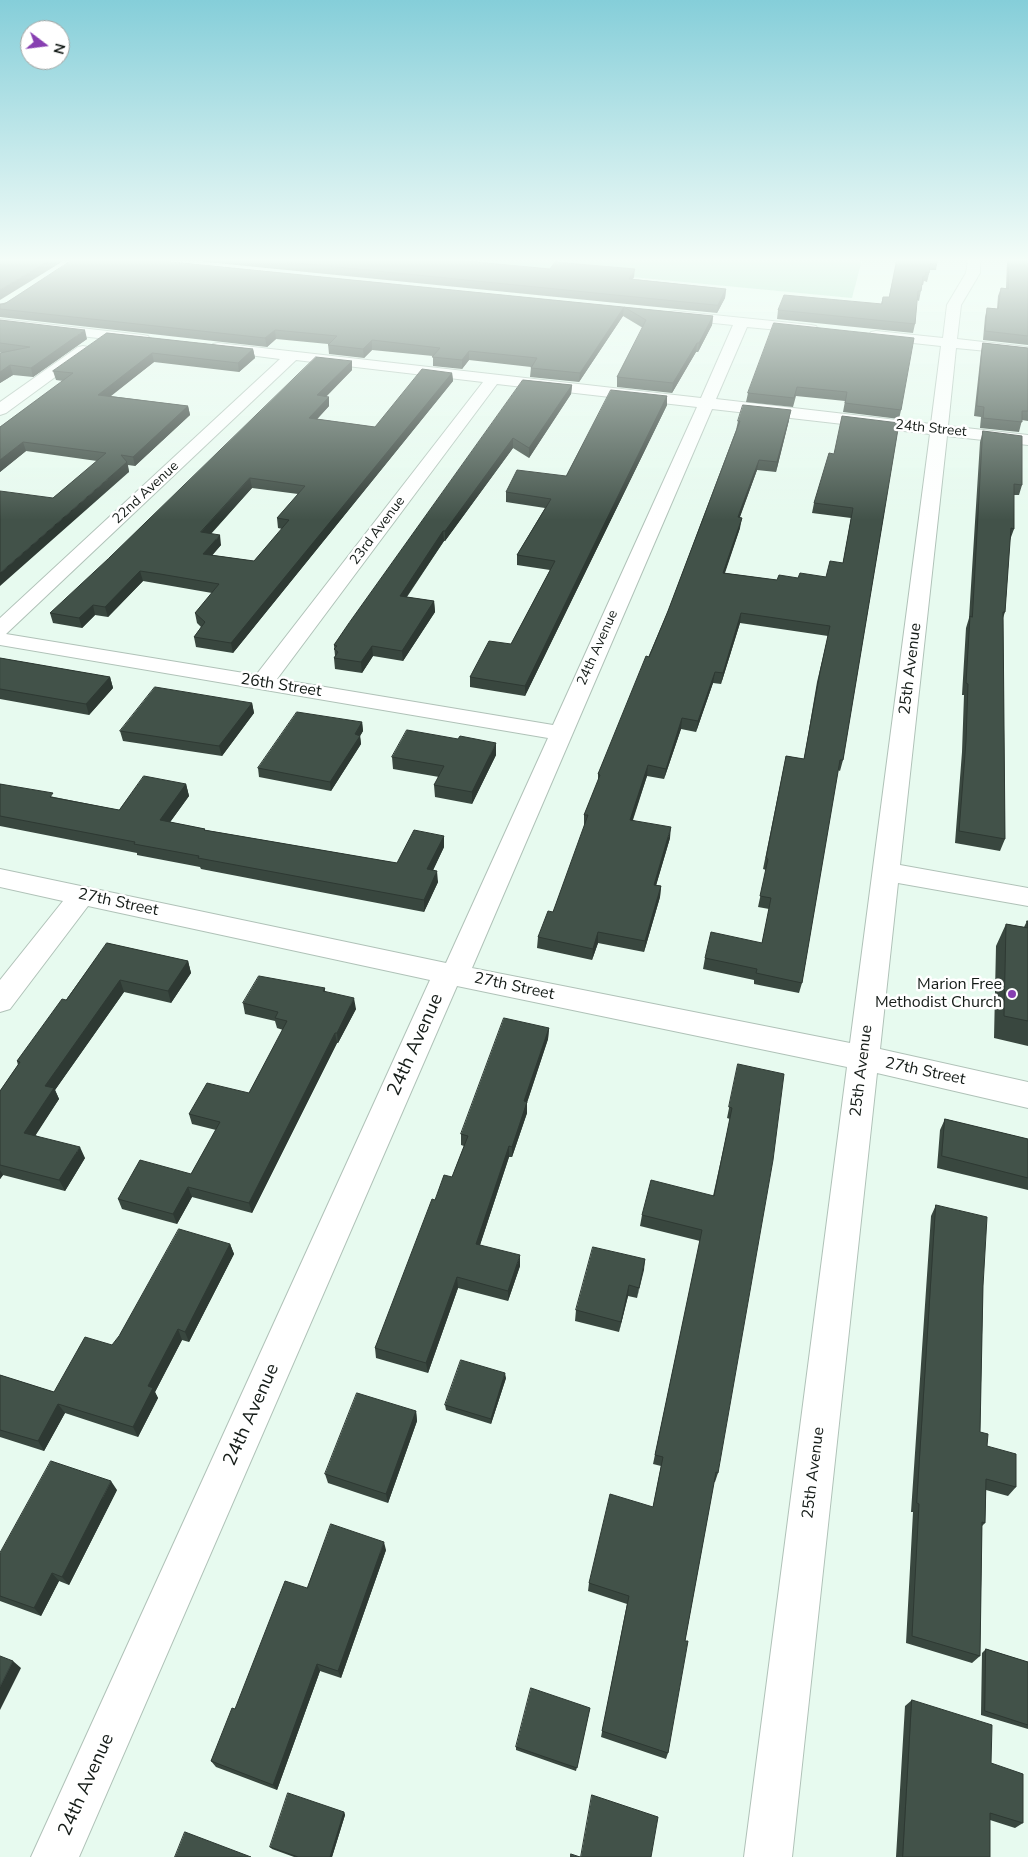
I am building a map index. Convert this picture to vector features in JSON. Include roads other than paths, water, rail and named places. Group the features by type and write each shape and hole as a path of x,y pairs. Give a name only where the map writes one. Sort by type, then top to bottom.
{"street":[{"path":"0,410 88,347"},
{"name":"24th Street","path":"211,347 1028,440"},
{"name":"24th Avenue","path":"55,1857 561,732 731,347"},
{"name":"25th Avenue","path":"768,1857 949,347"},
{"path":"985,347 1028,351"},
{"name":"22nd Avenue","path":"0,629 292,356"},
{"name":"23rd Avenue","path":"262,683 493,379"},
{"name":"26th Street","path":"0,639 561,732"},
{"path":"887,872 1028,897"},
{"name":"27th Street","path":"0,878 451,974 864,1058 1028,1095"},
{"path":"0,1001 82,895"}],"place":[{"name":"Marion Free Methodist Church","path":"1012,994"}]}
